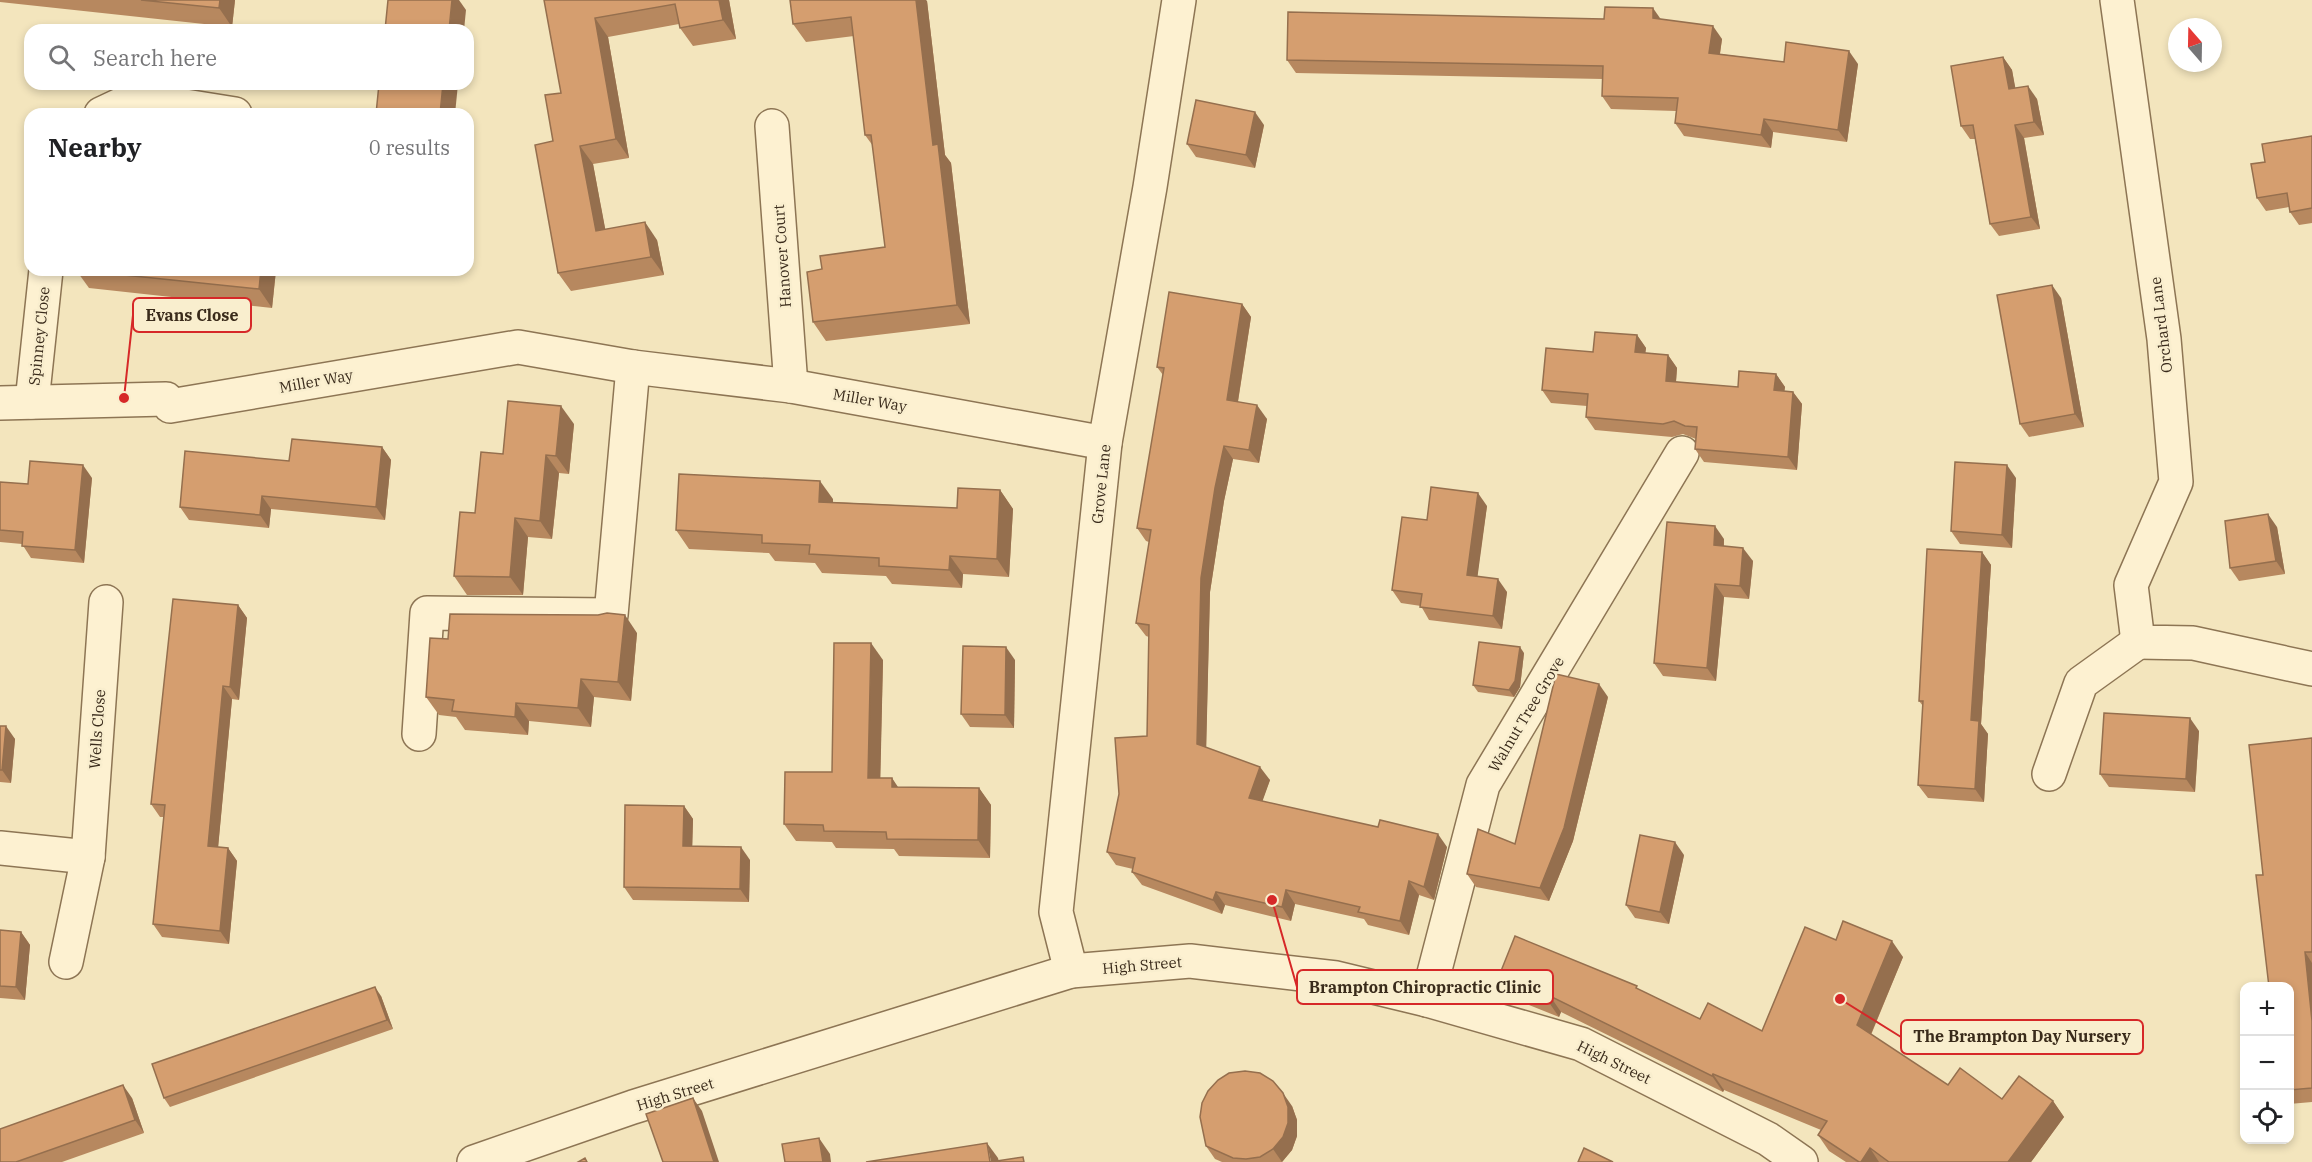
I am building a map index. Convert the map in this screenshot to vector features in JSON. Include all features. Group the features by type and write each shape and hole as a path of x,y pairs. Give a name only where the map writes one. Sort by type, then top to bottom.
{"street":[{"name":"Grove Lane","path":"1071,971 1056,912 1105,443 1150,187 1179,0"},
{"name":"Orchard Lane","path":"2117,0 2164,339 2176,482 2131,585 2138,642"},
{"path":"114,108 135,98 198,108"},
{"name":"Hanover Court","path":"772,126 791,386"},
{"name":"Spinney Close","path":"16,403 44,276"},
{"name":"Miller Way","path":"16,403 166,399 170,406 518,347 633,367 791,386 1105,443"},
{"path":"420,734 427,613 612,615 633,367"},
{"name":"Walnut Tree Grove","path":"1427,1000 1483,785 1682,453"},
{"name":"Wells Close","path":"66,962 88,857 106,602"},
{"path":"2049,774 2080,683 2138,642 2193,643 2312,669"},
{"path":"0,848 88,857"},
{"name":"High Street","path":"474,1162 633,1107 1071,971 1190,961 1336,978 1427,1000 1581,1044 1768,1139 1801,1162"}],"building":[{"path":"141,0 220,0 219,8"},
{"path":"388,0 452,0 450,24 386,24"},
{"path":"544,0 719,0 723,20 680,28 675,4 595,18 616,139 580,146 596,231 645,222 651,257 558,273 535,145 553,141 545,95 561,93"},
{"path":"790,0 916,0 933,145 938,144 957,305 813,322 807,272 822,269 820,256 885,247 871,135 865,135 851,17 793,24"},
{"path":"1605,7 1653,8 1653,18 1713,26 1709,53 1784,62 1786,42 1849,51 1838,130 1764,119 1761,135 1675,123 1678,98 1602,96 1603,66 1287,60 1288,12 1604,19"},
{"path":"2003,57 2009,89 2028,86 2034,122 2015,125 2031,217 1990,224 1973,125 1961,126 1951,66"},
{"path":"378,90 442,90 441,108 377,108"},
{"path":"1196,100 1255,112 1246,155 1187,144"},
{"path":"2312,136 2312,208 2290,212 2287,193 2257,198 2251,164 2265,162 2262,144"},
{"path":"134,276 260,276 259,289"},
{"path":"2052,285 2075,414 2020,424 1997,295"},
{"path":"1169,292 1242,304 1227,400 1257,405 1249,450 1224,446 1215,488 1201,578 1197,744 1260,767 1249,798 1378,827 1380,820 1438,834 1424,887 1409,881 1400,921 1358,912 1360,907 1286,890 1282,907 1216,892 1213,900 1132,872 1135,858 1107,852 1119,794 1115,738 1147,736 1149,625 1136,623 1151,530 1137,528 1164,368 1157,367"},
{"path":"1595,332 1637,335 1635,352 1668,355 1666,381 1738,387 1739,371 1776,374 1774,390 1793,392 1788,457 1695,449 1697,427 1685,426 1674,421 1663,424 1586,417 1588,394 1542,390 1546,348 1593,352"},
{"path":"508,401 561,406 556,456 546,455 540,521 515,518 510,577 454,576 460,512 475,513 481,452 503,454"},
{"path":"292,439 382,447 376,507 262,496 260,515 180,507 185,451 289,461"},
{"path":"30,461 83,465 75,550 22,546 23,532 0,530 0,482 28,484"},
{"path":"1955,462 2007,465 2002,535 1951,531"},
{"path":"679,474 820,481 819,502 957,508 958,488 1000,490 997,559 950,556 949,570 879,566 879,558 809,554 810,545 762,543 762,535 676,530"},
{"path":"1431,487 1478,493 1467,575 1498,579 1493,616 1420,607 1422,594 1392,590 1402,517 1427,520"},
{"path":"2268,514 2276,561 2230,568 2225,521"},
{"path":"1667,522 1715,526 1714,545 1743,548 1740,586 1715,584 1707,668 1654,663"},
{"path":"1927,549 1982,552 1971,720 1979,721 1975,789 1918,785 1923,701 1919,701"},
{"path":"173,599 238,605 230,687 223,686 208,846 228,848 220,931 153,924 165,805 151,804"},
{"path":"607,613 625,615 618,682 581,679 578,708 516,703 515,717 452,711 454,700 426,697 430,638 448,639 450,614 598,615"},
{"path":"1479,642 1520,647 1515,681 1509,690 1473,685"},
{"path":"834,643 871,643 868,778 892,778 892,787 979,788 978,840 887,839 886,832 824,831 823,825 784,824 785,772 832,772"},
{"path":"963,646 1006,647 1005,715 961,714"},
{"path":"1556,674 1599,684 1564,828 1540,888 1467,874 1478,829 1515,844"},
{"path":"2104,713 2190,718 2186,779 2100,774"},
{"path":"0,726 6,726 2,770 0,770"},
{"path":"2312,738 2312,952 2305,952 2312,1021 2312,1088 2294,1090 2294,982 2268,982 2256,875 2263,875 2249,745"},
{"path":"625,805 684,806 683,846 741,847 740,889 624,887"},
{"path":"1640,835 1675,842 1660,912 1626,905"},
{"path":"1843,921 1892,941 1857,1025 1948,1085 1960,1068 2002,1099 2019,1076 2053,1101 2008,1162 1889,1162 1870,1148 1859,1162 1818,1135 1827,1121 1713,1074 1712,1076 1550,996 1548,1001 1497,981 1515,936 1637,986 1636,988 1700,1019 1708,1003 1762,1031 1805,927 1836,940"},
{"path":"0,930 21,932 16,987 0,986"},
{"path":"375,987 387,1020 164,1098 152,1064"},
{"path":"1245,1071 1260,1073 1273,1081 1283,1093 1288,1107 1288,1123 1283,1137 1273,1149 1260,1157 1246,1159 1233,1158 1206,1146 1200,1117 1202,1103 1208,1091 1218,1080 1229,1073"},
{"path":"123,1085 135,1120 16,1162 0,1162 0,1129"},
{"path":"693,1098 714,1162 663,1162 646,1114"},
{"path":"819,1138 823,1162 785,1162 782,1144"},
{"path":"987,1143 990,1162 866,1162"},
{"path":"1584,1148 1613,1162 1578,1162"},
{"path":"1023,1157 1024,1162 990,1162"}],"place":[{"name":"Evans Close","path":"124,398"},
{"name":"Brampton Chiropractic Clinic","path":"1272,900"},
{"name":"The Brampton Day Nursery","path":"1840,999"}]}
